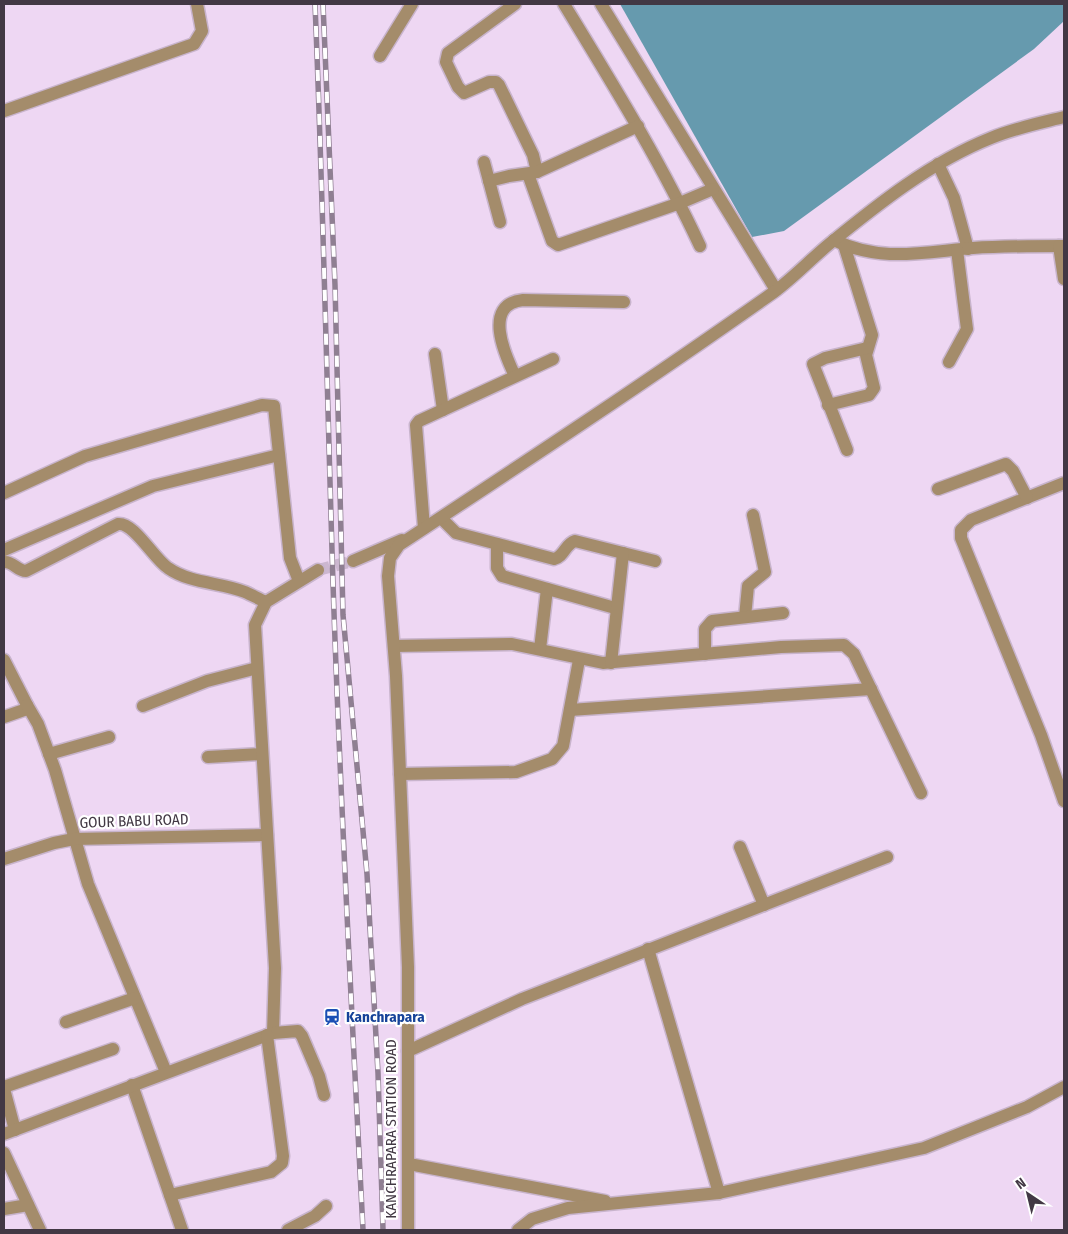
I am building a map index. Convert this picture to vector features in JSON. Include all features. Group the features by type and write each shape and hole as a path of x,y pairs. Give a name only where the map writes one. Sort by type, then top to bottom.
{"street":[{"path":"4,111 194,44 202,30 197,4"},
{"path":"380,56 412,4"},
{"path":"516,4 448,53 446,62 458,87 464,92 493,81 499,85 533,155 532,173 552,240 558,245 680,203 713,189"},
{"path":"564,4 638,126 680,203 700,246"},
{"path":"601,4 670,112 713,189 776,290"},
{"path":"353,561 411,536 441,518 708,338 839,243 882,202 938,164 990,138 1031,124 1064,117"},
{"path":"489,181 532,173 638,126"},
{"path":"484,162 500,222"},
{"path":"938,164 954,198 963,249 967,329 949,362"},
{"path":"839,243 860,251 892,256 963,249 1062,246 1064,280"},
{"path":"828,406 872,393 874,388 866,356 872,335 839,243"},
{"path":"515,376 502,347 500,333 503,310 509,304 523,300 624,302"},
{"path":"848,450 828,406 813,364 825,358 868,348"},
{"path":"435,354 443,410"},
{"path":"424,528 414,428 419,421 553,359"},
{"path":"4,493 85,456 262,405 274,406 290,558 299,581"},
{"path":"4,550 153,486 279,454"},
{"path":"938,489 1006,464 1013,470 1027,498"},
{"path":"1064,483 970,520 961,530 961,538 1039,728 1064,801"},
{"path":"745,617 748,586 765,572 753,515"},
{"path":"441,518 456,533 554,559 561,556 570,543 575,541 655,562"},
{"path":"4,562 9,562 20,570 26,571 118,524 124,523 132,528 156,558 169,569 188,578 244,592 266,602"},
{"name":"KANCHRAPARA STATION ROAD","path":"408,1230 408,967 394,646 388,576 390,558 399,545 411,536"},
{"path":"497,544 497,568 502,576 615,608"},
{"path":"610,663 623,553"},
{"path":"170,1195 271,1172 282,1163 283,1156 270,1034 275,968 255,625 266,602 318,570"},
{"path":"540,649 547,589"},
{"path":"704,654 707,624 716,620 783,613"},
{"path":"394,646 488,644 540,649 579,660 610,663 844,644 854,654 921,793"},
{"path":"4,660 38,724 49,754 88,884 166,1072"},
{"path":"400,774 516,772 526,770 552,759 563,746 579,660"},
{"path":"143,706 207,681 258,668"},
{"path":"570,710 871,689"},
{"path":"4,718 24,710 27,705"},
{"path":"49,754 109,737"},
{"path":"208,757 262,754"},
{"name":"GOUR BABU ROAD","path":"5,855 74,839 267,835"},
{"path":"740,847 764,904"},
{"path":"408,1052 522,999 886,857"},
{"path":"648,949 719,1193"},
{"path":"66,1022 135,998"},
{"path":"113,1049 4,1088 9,1132 270,1034 298,1031 302,1036 319,1076 324,1095"},
{"path":"132,1085 182,1230"},
{"path":"518,1230 532,1219 568,1208 719,1193 924,1148 1027,1107 1064,1087"},
{"path":"4,1153 40,1230"},
{"path":"409,1164 617,1204"},
{"path":"4,1209 28,1205"},
{"path":"288,1230 316,1216 326,1206"}],"water":[{"path":"620,4 1064,4 1064,21 1034,49 784,231 752,237"}],"tunnel":[{"path":"318,570 353,561"}],"railway":[{"path":"315,4 336,664 363,1230"},
{"path":"323,4 335,285 343,615 367,874 378,1073 383,1230"}],"place":[{"name":"Kanchrapara","path":"332,1017"}]}
